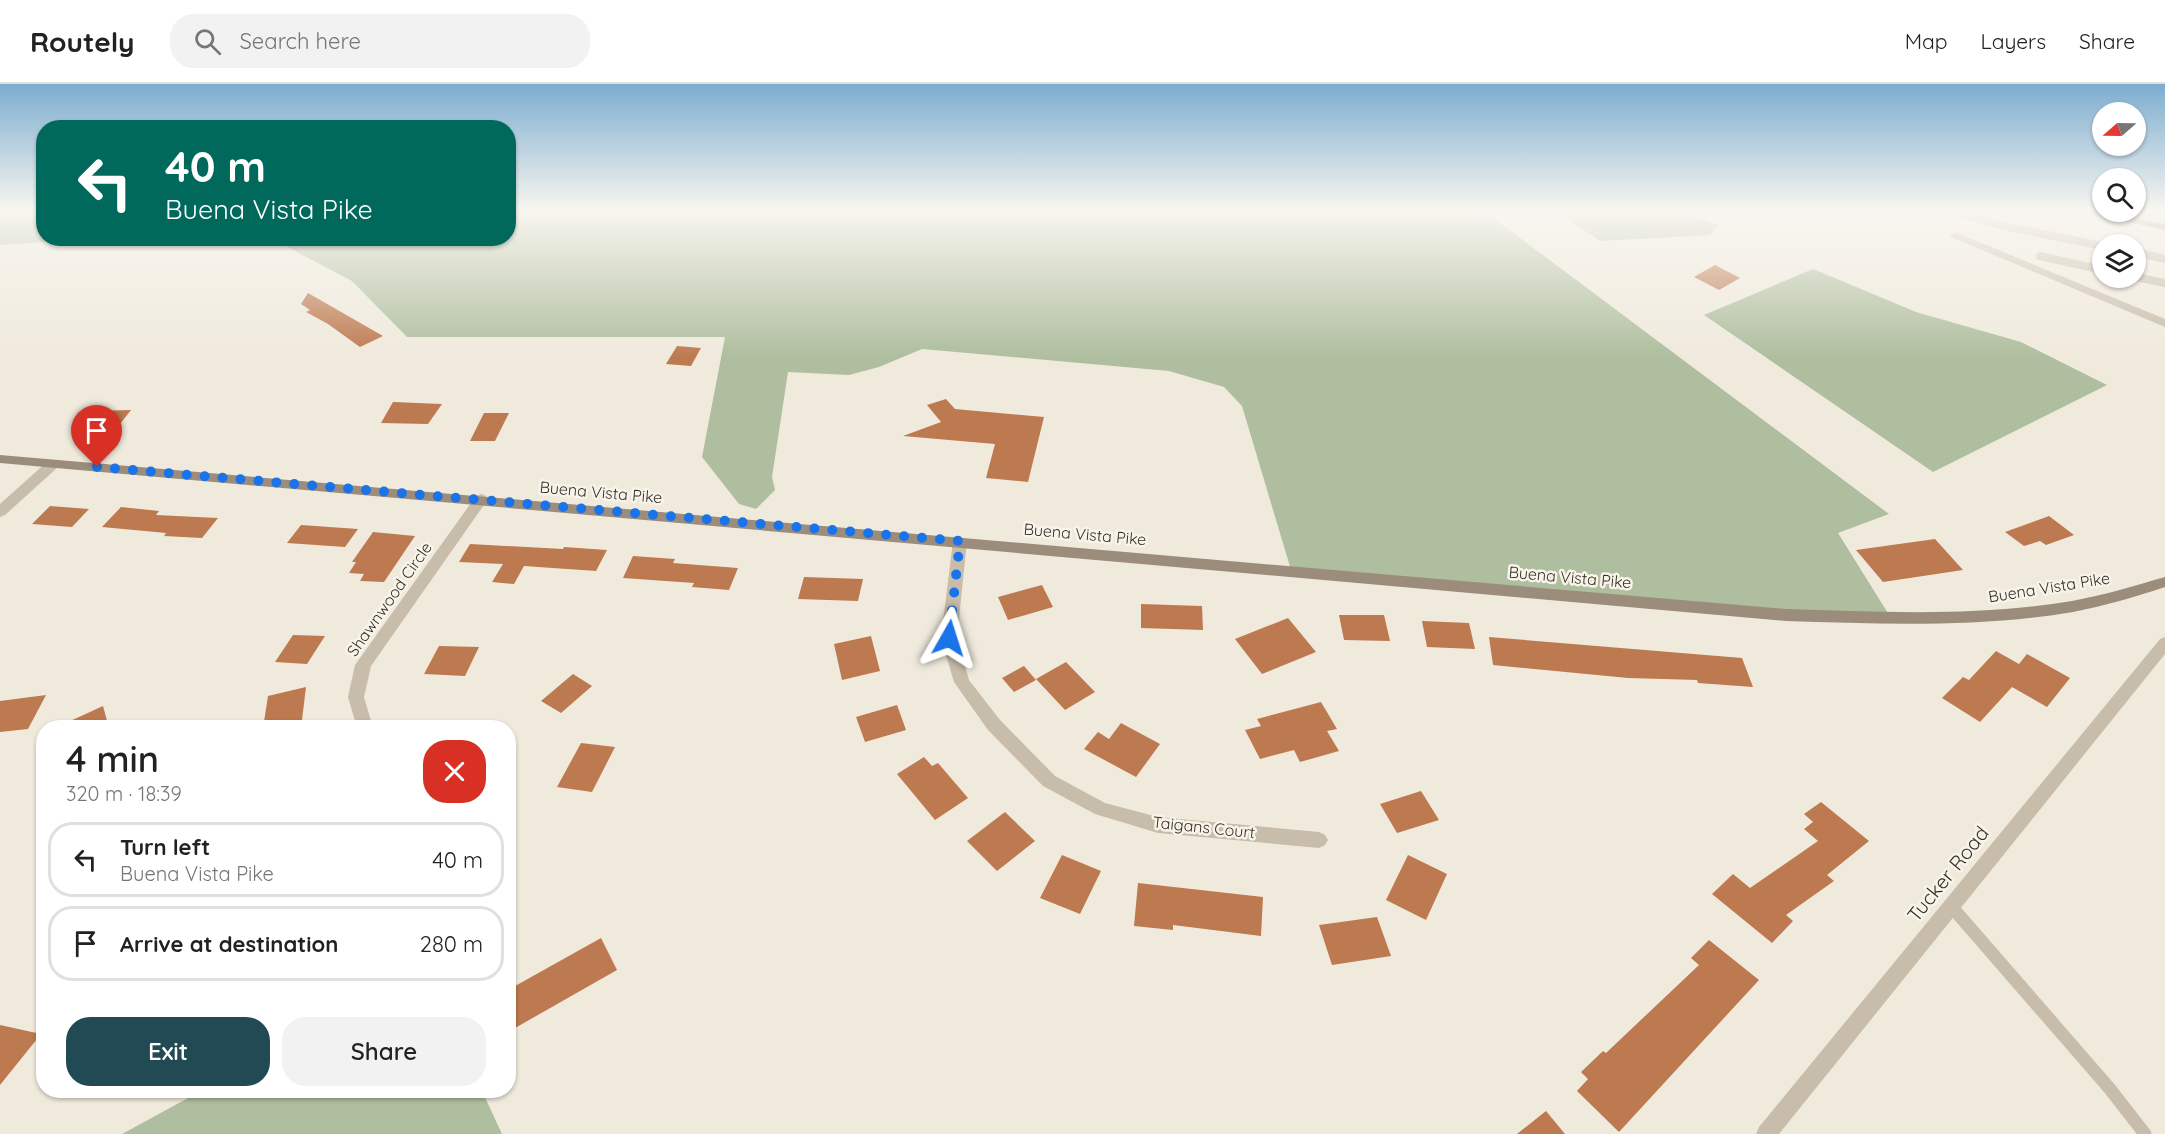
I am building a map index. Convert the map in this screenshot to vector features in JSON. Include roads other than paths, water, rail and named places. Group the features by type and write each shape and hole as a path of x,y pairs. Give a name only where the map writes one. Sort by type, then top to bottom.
{"main road":[{"name":"Buena Vista Pike","path":"0,459 960,541 1786,615 1891,618 1991,615 2074,605 2142,590 2165,582"}],"street":[{"path":"2015,260 2165,323"},
{"path":"0,513 53,464"},
{"name":"Shawnwood Circle","path":"363,720 356,697 363,665 481,500"},
{"name":"Taigans Court","path":"960,541 949,638 962,682 994,725 1049,781 1101,809 1158,825 1319,840"},
{"name":"Tucker Road","path":"1766,1134 2165,643"}],"lane":[{"path":"2058,260 2092,268"},
{"path":"2146,279 2165,283"},
{"path":"1951,906 2145,1134"}]}
